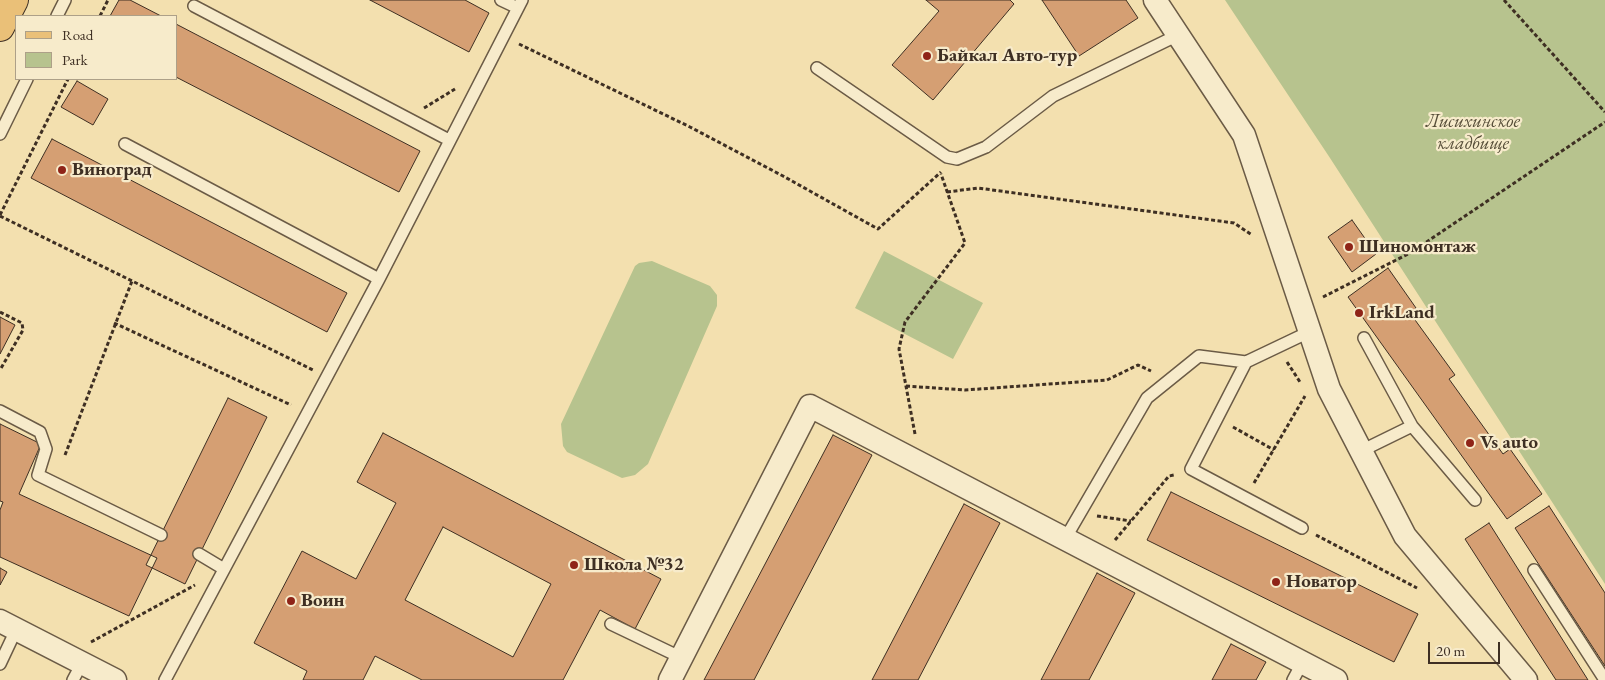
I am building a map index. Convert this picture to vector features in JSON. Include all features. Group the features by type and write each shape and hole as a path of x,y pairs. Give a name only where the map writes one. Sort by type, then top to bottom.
{"main road":[{"path":"0,26 14,0"}],"street":[{"path":"1155,0 1244,135 1300,308 1329,389 1406,536 1526,680"},
{"path":"670,680 810,406 1101,557 1298,671 1336,680"},
{"path":"8,625 73,666 115,680"}],"lane":[{"path":"58,15 65,0"},
{"path":"165,680 379,279 448,140 520,4 502,0"},
{"path":"194,6 448,140"},
{"path":"817,68 947,157 957,158 986,146 1053,96 1178,35"},
{"path":"0,134 27,80"},
{"path":"125,144 379,279"},
{"path":"1065,539 1147,398 1199,356 1246,362 1309,332"},
{"path":"1364,338 1412,426 1475,500"},
{"path":"1246,362 1191,469 1302,528"},
{"path":"0,411 40,432 46,449 38,475 161,535"},
{"path":"1361,451 1412,426"},
{"path":"199,554 224,569"},
{"path":"1534,570 1605,680"},
{"path":"611,624 682,658"},
{"path":"0,664 8,625"}],"path":[{"path":"100,15 108,0"},
{"path":"1504,0 1605,112"},
{"path":"503,36 690,127 784,176 878,229 957,158"},
{"path":"68,80 0,215 327,377"},
{"path":"406,118 465,84 476,88"},
{"path":"1300,308 1410,253 1605,122"},
{"path":"921,464 899,349 905,322 965,243 940,173"},
{"path":"947,192 978,188 1234,223 1283,257"},
{"path":"54,483 114,323 132,281"},
{"path":"0,312 22,323 23,330 0,370"},
{"path":"114,323 308,413"},
{"path":"1278,347 1302,385"},
{"path":"906,386 965,390 1107,380 1138,365 1170,380"},
{"path":"1246,498 1307,393"},
{"path":"1217,419 1274,450"},
{"path":"1101,557 1170,476 1191,469"},
{"path":"1080,513 1131,522"},
{"path":"1302,528 1418,589 1447,584"},
{"path":"73,666 224,569"}],"green space":[{"name":"Лисихинское кладбище","path":"1225,0 1605,0 1605,584 1330,158"},
{"path":"884,251 983,303 953,359 855,308"},
{"path":"652,261 710,286 717,295 717,306 648,464 635,475 622,478 567,452 563,446 561,424 635,266 639,263"}],"building":[{"path":"119,0 130,0 159,15 111,15"},
{"path":"370,0 465,0 489,13 469,52"},
{"path":"926,0 1010,0 1014,4 933,100 892,65 939,11"},
{"path":"1042,0 1126,0 1138,18 1079,56"},
{"path":"178,25 420,151 399,192 178,78"},
{"path":"77,81 108,99 93,125 61,107"},
{"path":"52,139 347,293 327,332 31,178"},
{"path":"1352,220 1376,254 1352,272 1328,237"},
{"path":"1388,268 1416,308 1410,313 1455,375 1449,379 1503,454 1510,449 1542,494 1507,519 1348,297"},
{"path":"0,317 15,325 0,354"},
{"path":"228,398 267,417 185,584 146,565"},
{"path":"0,424 41,444 19,494 157,558 129,616 0,557 0,510 3,502 0,501"},
{"name":"Школа №32","path":"383,433 661,579 635,629 600,610 563,680 422,680 375,656 363,680 303,680 307,671 254,643 302,551 356,579 396,503 357,482","holes":["443,527 551,584 513,657 405,600"]},
{"path":"833,435 872,455 754,680 704,680"},
{"path":"1171,492 1418,614 1394,662 1147,540"},
{"path":"964,504 1000,523 918,680 872,680"},
{"path":"1549,506 1605,593 1605,666 1515,528"},
{"path":"1489,523 1588,680 1556,680 1465,539"},
{"path":"0,568 7,572 0,585"},
{"path":"1097,573 1135,593 1089,680 1041,680"},
{"path":"1231,644 1266,662 1256,680 1212,680"}],"place":[{"name":"Байкал Авто-тур","path":"927,56"},
{"name":"Виноград","path":"62,170"},
{"name":"Шиномонтаж","path":"1349,247"},
{"name":"IrkLand","path":"1359,313"},
{"name":"Vs auto","path":"1470,443"},
{"name":"Школа №32","path":"574,565"},
{"name":"Новатор","path":"1276,582"},
{"name":"Воин","path":"291,601"}]}
